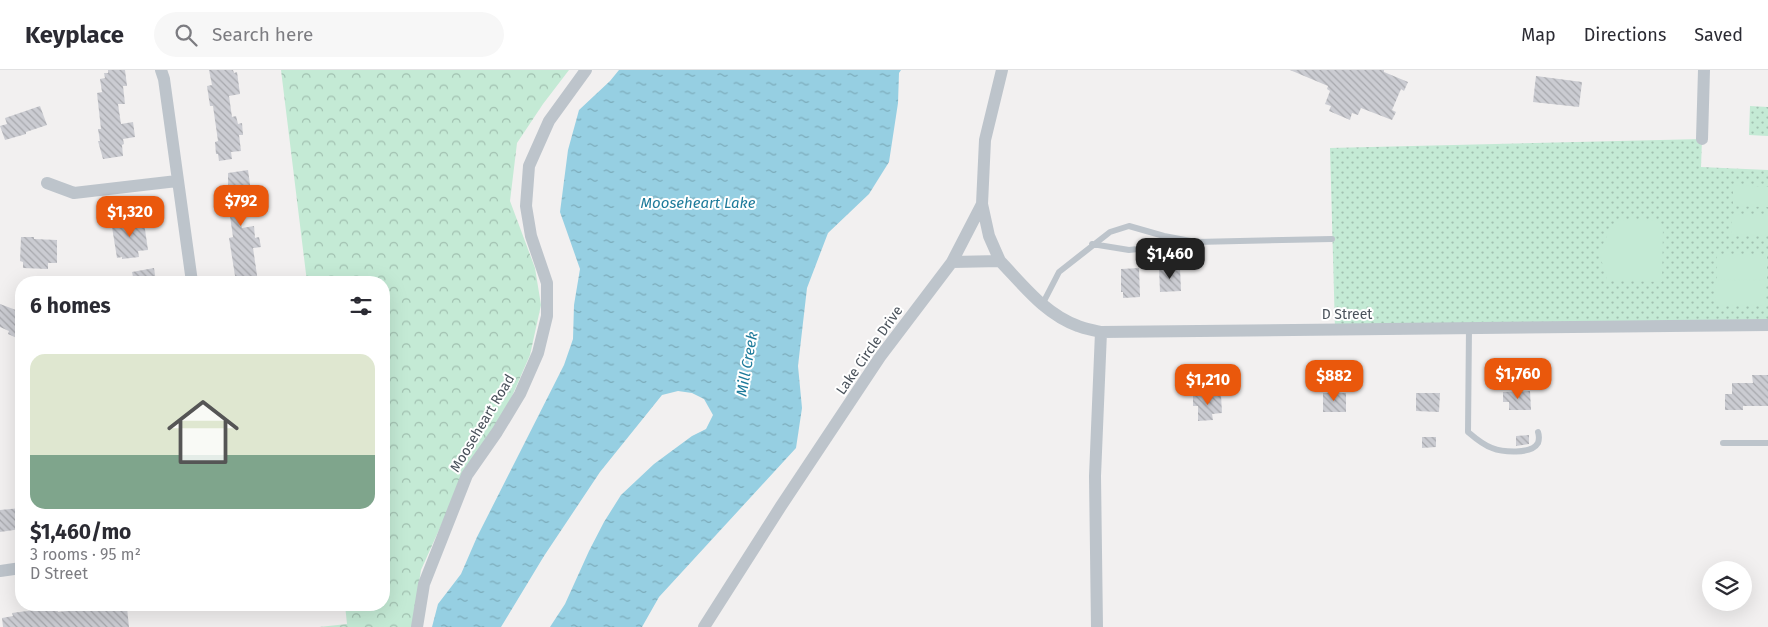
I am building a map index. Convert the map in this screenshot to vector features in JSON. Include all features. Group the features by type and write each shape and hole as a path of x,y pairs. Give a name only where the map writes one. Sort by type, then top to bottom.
{"street":[{"path":"161,70 191,276"},
{"name":"Mooseheart Road","path":"418,627 424,584 467,475 497,432 520,394 538,353 547,316 547,283 531,236 526,206 529,166 550,120 586,70"},
{"name":"Lake Circle Drive","path":"704,627 781,506 880,357 952,262 982,204 985,140 1002,70"},
{"path":"1702,139 1704,70"},
{"path":"47,183 74,193 177,181"},
{"name":"D Street","path":"982,204 989,236 1000,261 1042,305 1059,318 1079,327 1101,332 1768,326"},
{"path":"952,262 1000,261"},
{"path":"1097,627 1095,476 1101,332"},
{"path":"0,571 15,569"}],"lane":[{"path":"1042,305 1059,272 1092,244 1110,232 1129,226 1164,236 1196,242"},
{"path":"1092,244 1129,250 1196,242 1332,239"},
{"path":"1469,328 1468,432 1490,448 1510,452 1530,450 1536,446 1539,442 1538,432"},
{"path":"1723,443 1768,443"}],"green space":[{"path":"281,70 569,70 517,143 510,201 535,268 541,305 530,355 509,403 461,481 421,570 412,627 319,627 347,624 346,611 390,611 390,276 306,276"},
{"path":"1750,106 1768,107 1768,136 1749,135"},
{"path":"1702,139 1701,167 1768,170 1768,325 1335,329 1330,148"},
{"path":"1733,185 1768,187 1768,207 1733,206"},
{"path":"1732,214 1768,215 1768,236 1731,234"},
{"path":"1641,219 1654,221 1663,228 1662,282 1607,280 1599,252 1609,232 1620,221"},
{"path":"1717,254 1767,255 1767,280 1717,279"},
{"path":"1716,280 1766,281 1765,306 1715,305"}],"water":[{"name":"Mooseheart Lake","path":"619,70 901,70 899,73 898,103 889,162 869,194 828,233 807,288 798,366 802,408 796,448 659,597 642,627 550,627 565,604 589,551 621,495 654,464 692,436 706,429 713,415 704,399 692,393 678,391 662,395 600,472 544,556 501,627 432,627 438,604 461,574 477,537 564,365 573,339 574,305 580,269 560,212 568,150 579,110"}],"building":[{"path":"108,70 125,70 127,86 123,86 125,104 118,104 121,124 133,122 135,137 123,139 123,156 103,159 98,141 100,141 98,129 101,129 97,93 102,92 100,79 105,78 104,73 108,73"},
{"path":"209,70 233,70 234,73 237,72 240,94 229,96 232,117 236,116 238,124 242,123 243,135 239,135 241,151 231,152 232,159 219,161 218,154 216,154 215,142 218,141 213,106 210,106 207,86 212,85"},
{"path":"1290,70 1384,70 1384,72 1408,82 1404,91 1401,89 1392,110 1396,112 1392,120 1361,108 1358,115 1352,113 1350,120 1329,111 1331,106 1325,104 1330,91 1327,89 1328,86"},
{"path":"1536,76 1582,82 1579,107 1533,102"},
{"path":"40,106 47,125 5,140 0,126 7,124 5,118"},
{"path":"248,170 253,206 239,208 242,228 254,226 255,238 259,237 261,247 253,248 257,276 235,276 229,238 233,237 230,216 226,216 223,197 228,196 228,173"},
{"path":"143,216 148,250 138,251 139,257 117,258 112,227 125,225 124,219"},
{"path":"21,237 57,240 57,263 48,263 48,269 23,268 23,262 20,261"},
{"path":"154,268 155,276 133,276 132,272"},
{"path":"1139,268 1140,297 1123,298 1123,292 1121,292 1121,269"},
{"path":"1159,268 1180,268 1181,291 1160,292"},
{"path":"0,304 15,310 15,337 8,334 9,331 0,327"},
{"path":"1752,375 1768,375 1768,406 1743,406 1743,410 1725,410 1725,394 1732,394 1732,383 1753,383"},
{"path":"1530,391 1531,410 1509,410 1509,402 1503,402 1503,392"},
{"path":"1323,393 1346,393 1346,412 1323,412"},
{"path":"1416,393 1440,393 1439,412 1416,411"},
{"path":"1221,395 1222,413 1212,414 1213,420 1198,421 1198,406 1193,406 1193,396"},
{"path":"1529,435 1529,444 1516,446 1516,436"},
{"path":"1422,437 1436,437 1436,447 1422,448"},
{"path":"15,509 15,530 0,532 0,510"},
{"path":"27,611 127,611 129,627 3,627 2,618 13,616 12,613"}],"water label":[{"name":"Mill Creek","path":"747,364"}]}
